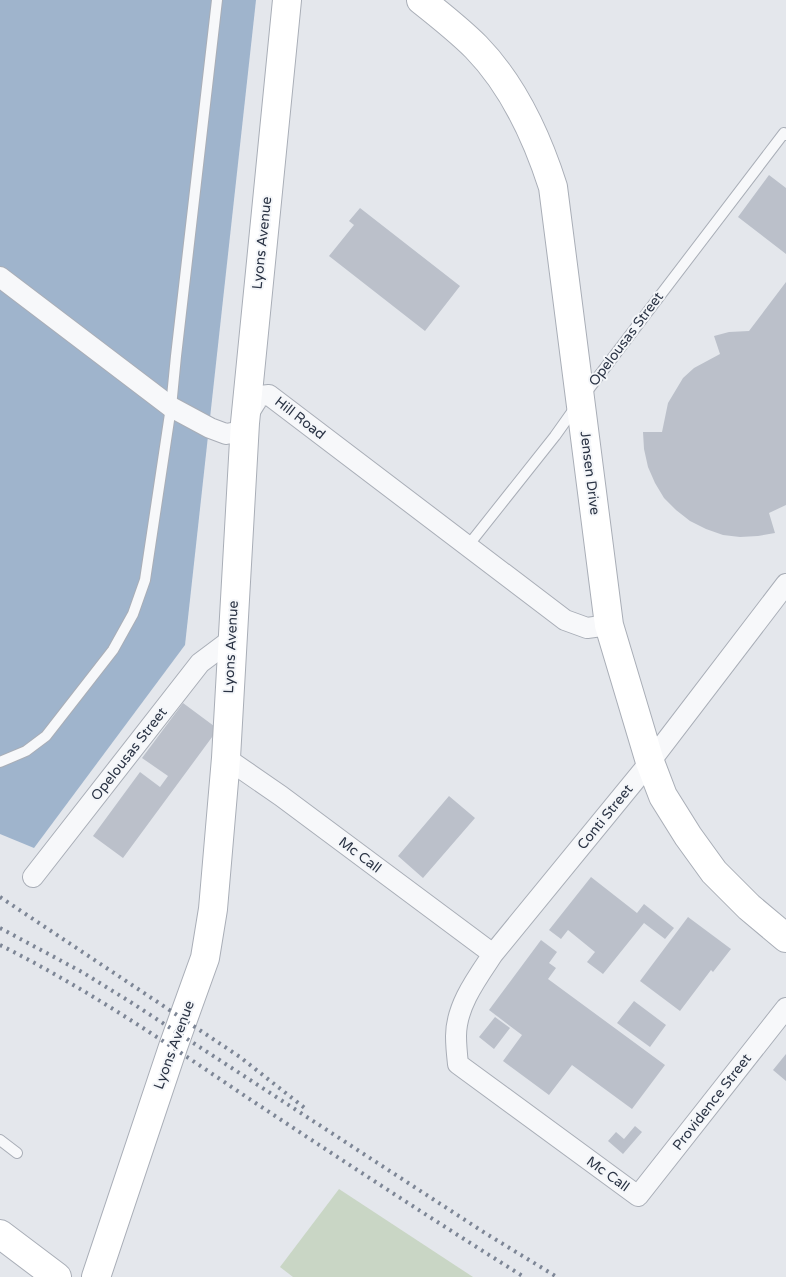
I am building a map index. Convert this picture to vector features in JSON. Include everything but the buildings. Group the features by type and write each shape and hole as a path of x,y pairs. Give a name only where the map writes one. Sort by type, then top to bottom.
{"street":[{"name":"Lyons Avenue","path":"96,1277 173,1047 205,958 213,909 226,758 245,423 287,0"},
{"name":"Jensen Drive","path":"421,0 457,28 478,48 503,79 532,128 553,187 609,625 650,762 663,796 688,836 714,872 748,907 786,938"},
{"path":"0,276 171,407 210,428 226,434 237,432 245,423"},
{"name":"Hill Road","path":"245,423 254,402 260,396 269,395 565,620 587,628 609,625"},
{"name":"Conti Street","path":"458,1064 456,1034 460,1011 475,981 493,954 650,762 786,584"},
{"name":"Opelousas Street","path":"34,877 200,663 232,638"},
{"name":"Mc Call","path":"226,758 281,796 493,954"},
{"name":"Providence Street","path":"638,1196 786,1008"},
{"name":"Mc Call","path":"458,1064 638,1196"},
{"path":"0,1234 57,1277"}],"lane":[{"path":"0,762 26,751 46,736 113,650 133,614 145,580 171,407 217,0"},
{"name":"Opelousas Street","path":"467,547 555,436 581,399 784,133 786,135"},
{"path":"0,1140 17,1153"}],"green space":[{"path":"339,1189 473,1277 293,1277 280,1267"}],"water":[{"path":"0,0 256,0 185,645 34,848 0,834"}],"railway":[{"path":"0,897 240,1057 306,1109"},
{"path":"0,928 82,972 132,1003 485,1233 557,1277"},
{"path":"0,945 63,979 125,1016 349,1165 524,1277"}]}
